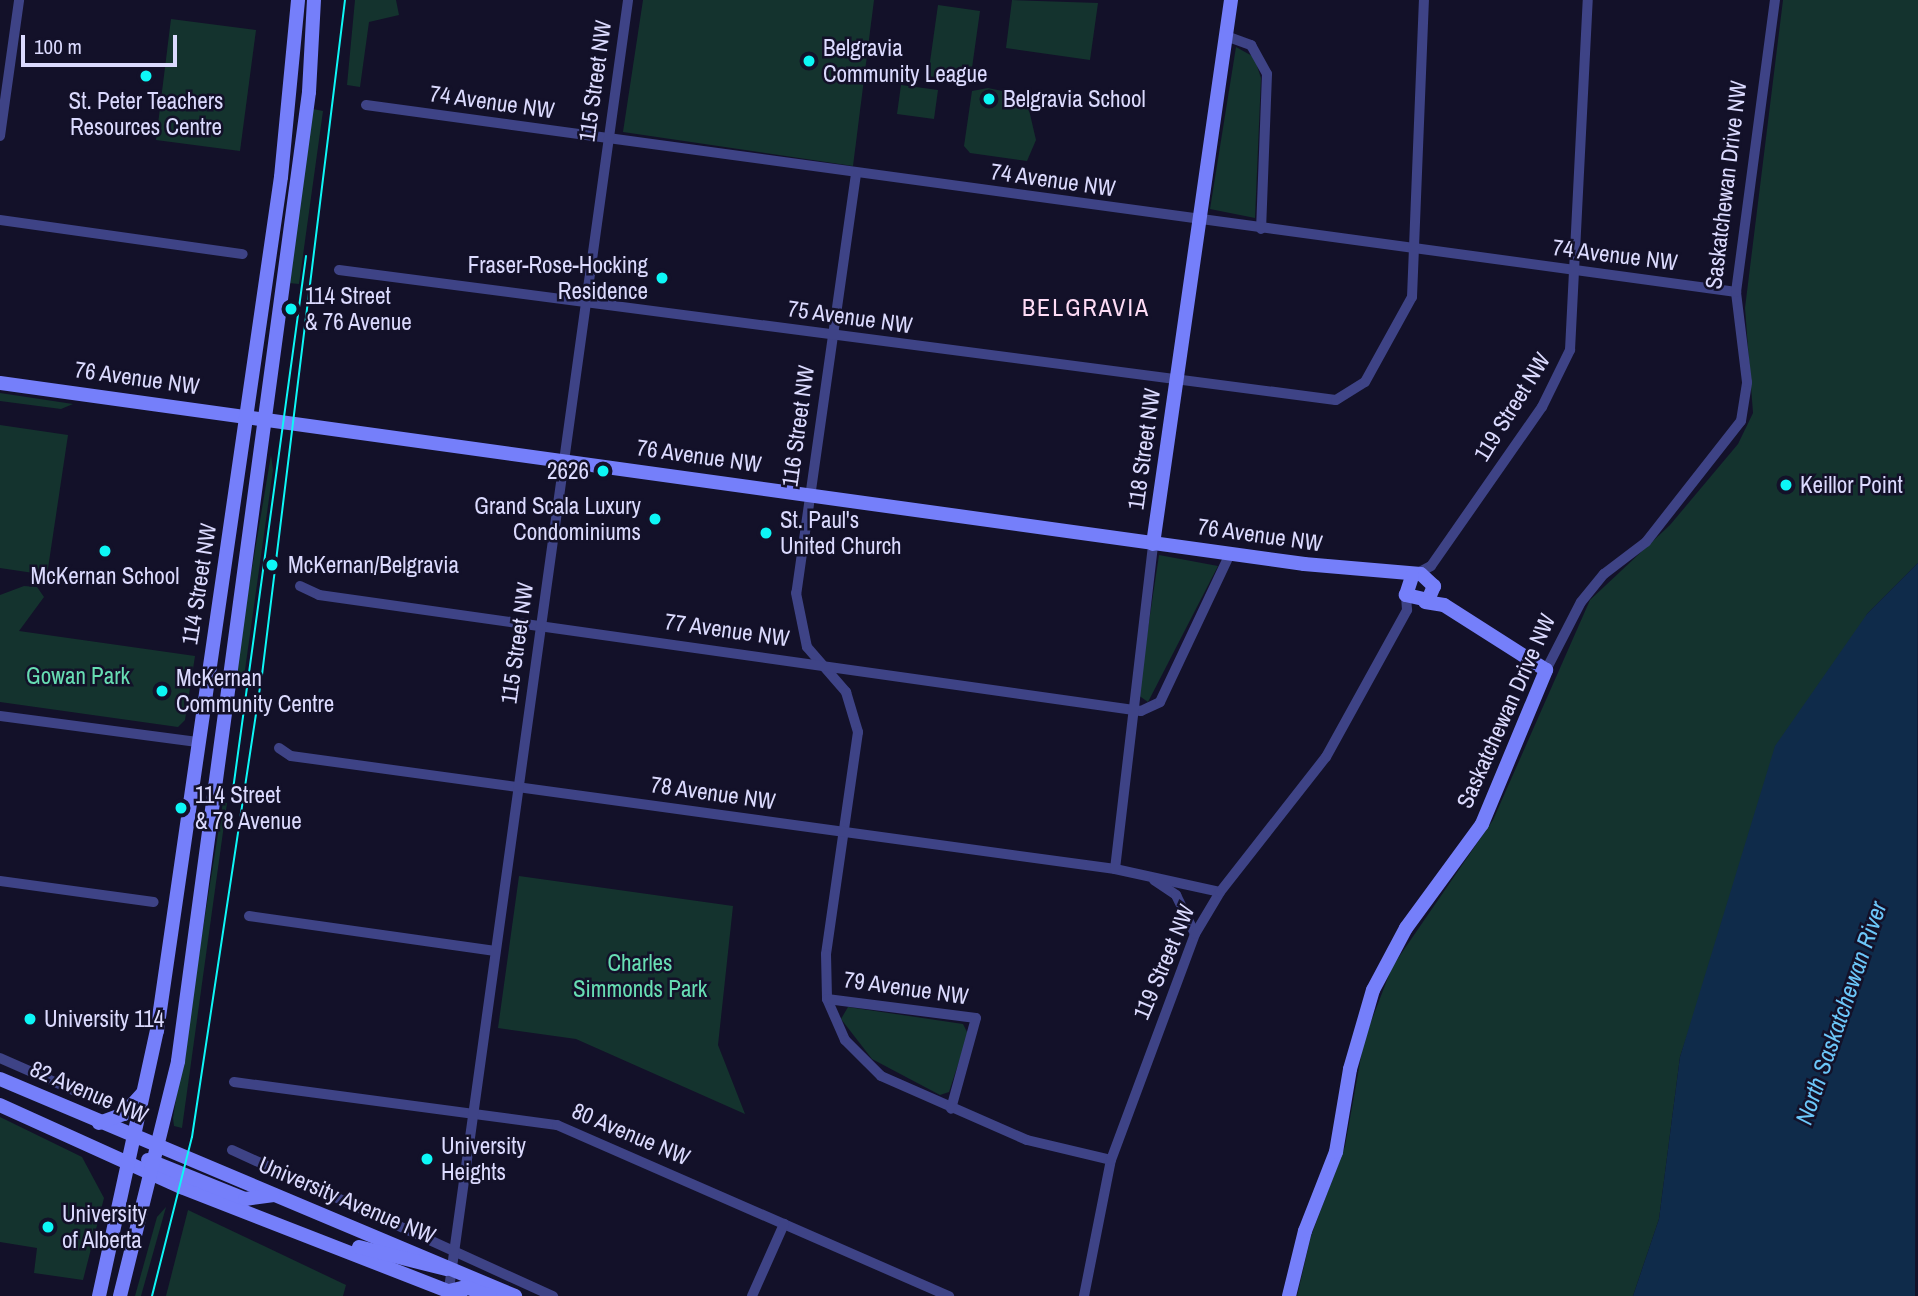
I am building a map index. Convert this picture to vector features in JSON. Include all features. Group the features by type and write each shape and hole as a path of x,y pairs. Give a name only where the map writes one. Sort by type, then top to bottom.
{"main road":[{"name":"114 Street NW","path":"99,1296 149,1077 293,89 298,0"},
{"name":"114 Street NW","path":"120,1296 156,1161 180,1048 309,92 314,0"},
{"name":"118 Street NW","path":"1153,544 1231,0"},
{"name":"76 Avenue NW","path":"0,383 1153,544 1433,578"},
{"path":"1391,575 1406,599 1444,605 1546,670"},
{"path":"1406,599 1414,575"},
{"path":"1423,602 1433,578"},
{"path":"1433,578 1444,605"},
{"name":"Saskatchewan Drive NW","path":"1289,1296 1305,1231 1336,1152 1373,990 1406,928 1482,824 1546,670"},
{"path":"99,1123 132,1108 149,1077"},
{"name":"82 Avenue NW","path":"0,1079 136,1138 156,1161"},
{"name":"82 Avenue NW","path":"0,1105 130,1164"},
{"name":"University Avenue NW","path":"130,1164 156,1161 245,1199 274,1195 515,1296"},
{"name":"University Avenue NW","path":"156,1161 333,1247 450,1295 466,1287 490,1296"},
{"path":"333,1247 357,1246 431,1270 451,1268"}],"street":[{"path":"0,136 19,0"},
{"name":"115 Street NW","path":"450,1295 452,1252 471,1112 628,0"},
{"name":"118 Street NW","path":"1224,0 1228,19"},
{"path":"1417,249 1424,0"},
{"name":"119 Street NW","path":"1433,578 1563,371 1574,333 1579,272 1588,0"},
{"name":"Saskatchewan Drive NW","path":"1546,670 1581,602 1604,574 1646,542 1741,421 1747,383 1736,292 1775,0"},
{"path":"1226,36 1251,45 1267,74 1261,229"},
{"name":"74 Avenue NW","path":"366,105 1199,221 1736,292"},
{"name":"116 Street NW","path":"827,999 826,954 857,721 846,692 820,664 803,637 796,604 809,495 856,174"},
{"path":"0,220 243,254"},
{"name":"75 Avenue NW","path":"339,270 584,300 1314,402 1354,393 1407,311 1417,249"},
{"name":"118 Street NW","path":"1115,869 1129,709 1153,544"},
{"name":"77 Avenue NW","path":"300,586 319,595 1151,710 1230,554"},
{"name":"119 Street NW","path":"1084,1296 1111,1160 1195,934 1220,892 1326,757 1406,599"},
{"path":"0,716 197,742"},
{"name":"78 Avenue NW","path":"279,748 291,756 844,834 1115,869 1220,892"},
{"name":"78 Avenue NW","path":"1143,874 1176,895 1195,934"},
{"path":"0,881 154,902"},
{"path":"249,916 494,951"},
{"name":"79 Avenue NW","path":"827,999 845,1040 870,1068 951,1108 1027,1140 1111,1160"},
{"name":"79 Avenue NW","path":"827,999 976,1018 951,1108"},
{"path":"0,1058 104,1104"},
{"name":"80 Avenue NW","path":"234,1082 557,1125 948,1296"},
{"name":"University Avenue NW","path":"232,1150 553,1296"},
{"path":"752,1296 784,1224"}],"green space":[{"path":"355,0 396,0 399,15 369,22 360,87 347,85"},
{"path":"643,0 874,0 853,166 623,132"},
{"path":"1012,0 1098,3 1090,60 1006,48"},
{"path":"1783,0 1918,0 1918,563 1867,614 1723,926 1680,1057 1659,1219 1633,1296 1297,1296 1311,1236 1345,1146 1364,1040 1392,967 1493,820 1590,600 1670,525 1738,444 1753,413 1745,308"},
{"path":"938,5 980,11 970,82 928,76"},
{"path":"171,19 256,30 240,151 156,140"},
{"path":"1236,47 1254,57 1261,78 1255,218 1210,209"},
{"path":"901,85 938,90 934,119 897,114"},
{"path":"988,88 1012,93 1029,110 1036,140 1027,161 970,153 964,146 972,91"},
{"path":"313,109 323,111 299,284 289,283"},
{"path":"0,393 73,404 61,409 0,401"},
{"path":"0,425 68,435 47,575 0,568"},
{"path":"271,455 273,470 244,677 234,675"},
{"path":"1159,555 1218,566 1148,702 1138,695"},
{"name":"Gowan Park","path":"24,586 37,587 44,597 19,631 195,656 185,720 178,727 0,702 0,595"},
{"path":"223,802 227,803 182,1128 174,1126 173,1118"},
{"name":"Charles Simmonds Park","path":"519,876 733,906 718,1045 745,1114 576,1039 498,1028"},
{"path":"848,1007 963,1024 968,1034 949,1092 940,1095 872,1059 841,1019"},
{"name":"University of Alberta","path":"0,1117 82,1157 104,1198 83,1280 34,1273 37,1248 0,1242"},
{"path":"166,1207 141,1296 135,1296 157,1217"},
{"path":"188,1210 346,1285 343,1296 166,1296"}],"water":[{"name":"North Saskatchewan River","path":"1918,563 1915,1296 1633,1296 1659,1219 1680,1057 1775,746 1867,614"}],"tram line":[{"path":"152,1296 192,1137 261,683 345,0"},
{"path":"232,797 306,256"}],"place":[{"name":"Belgravia Community League","path":"809,61"},
{"name":"St. Peter Teachers Resources Centre","path":"146,76"},
{"name":"Belgravia School","path":"989,99"},
{"name":"Fraser-Rose-Hocking Residence","path":"662,278"},
{"name":"114 Street & 76 Avenue","path":"291,309"},
{"name":"2626","path":"603,471"},
{"name":"Keillor Point","path":"1786,485"},
{"name":"Grand Scala Luxury Condominiums","path":"655,519"},
{"name":"St. Paul's United Church","path":"766,533"},
{"name":"McKernan School","path":"105,551"},
{"name":"McKernan/Belgravia","path":"272,565"},
{"name":"McKernan Community Centre","path":"162,691"},
{"name":"114 Street & 78 Avenue","path":"181,808"},
{"name":"University 114","path":"30,1019"},
{"name":"University Heights","path":"427,1159"},
{"name":"University of Alberta","path":"48,1227"}],"district":[{"name":"BELGRAVIA","path":"1086,308"}]}
